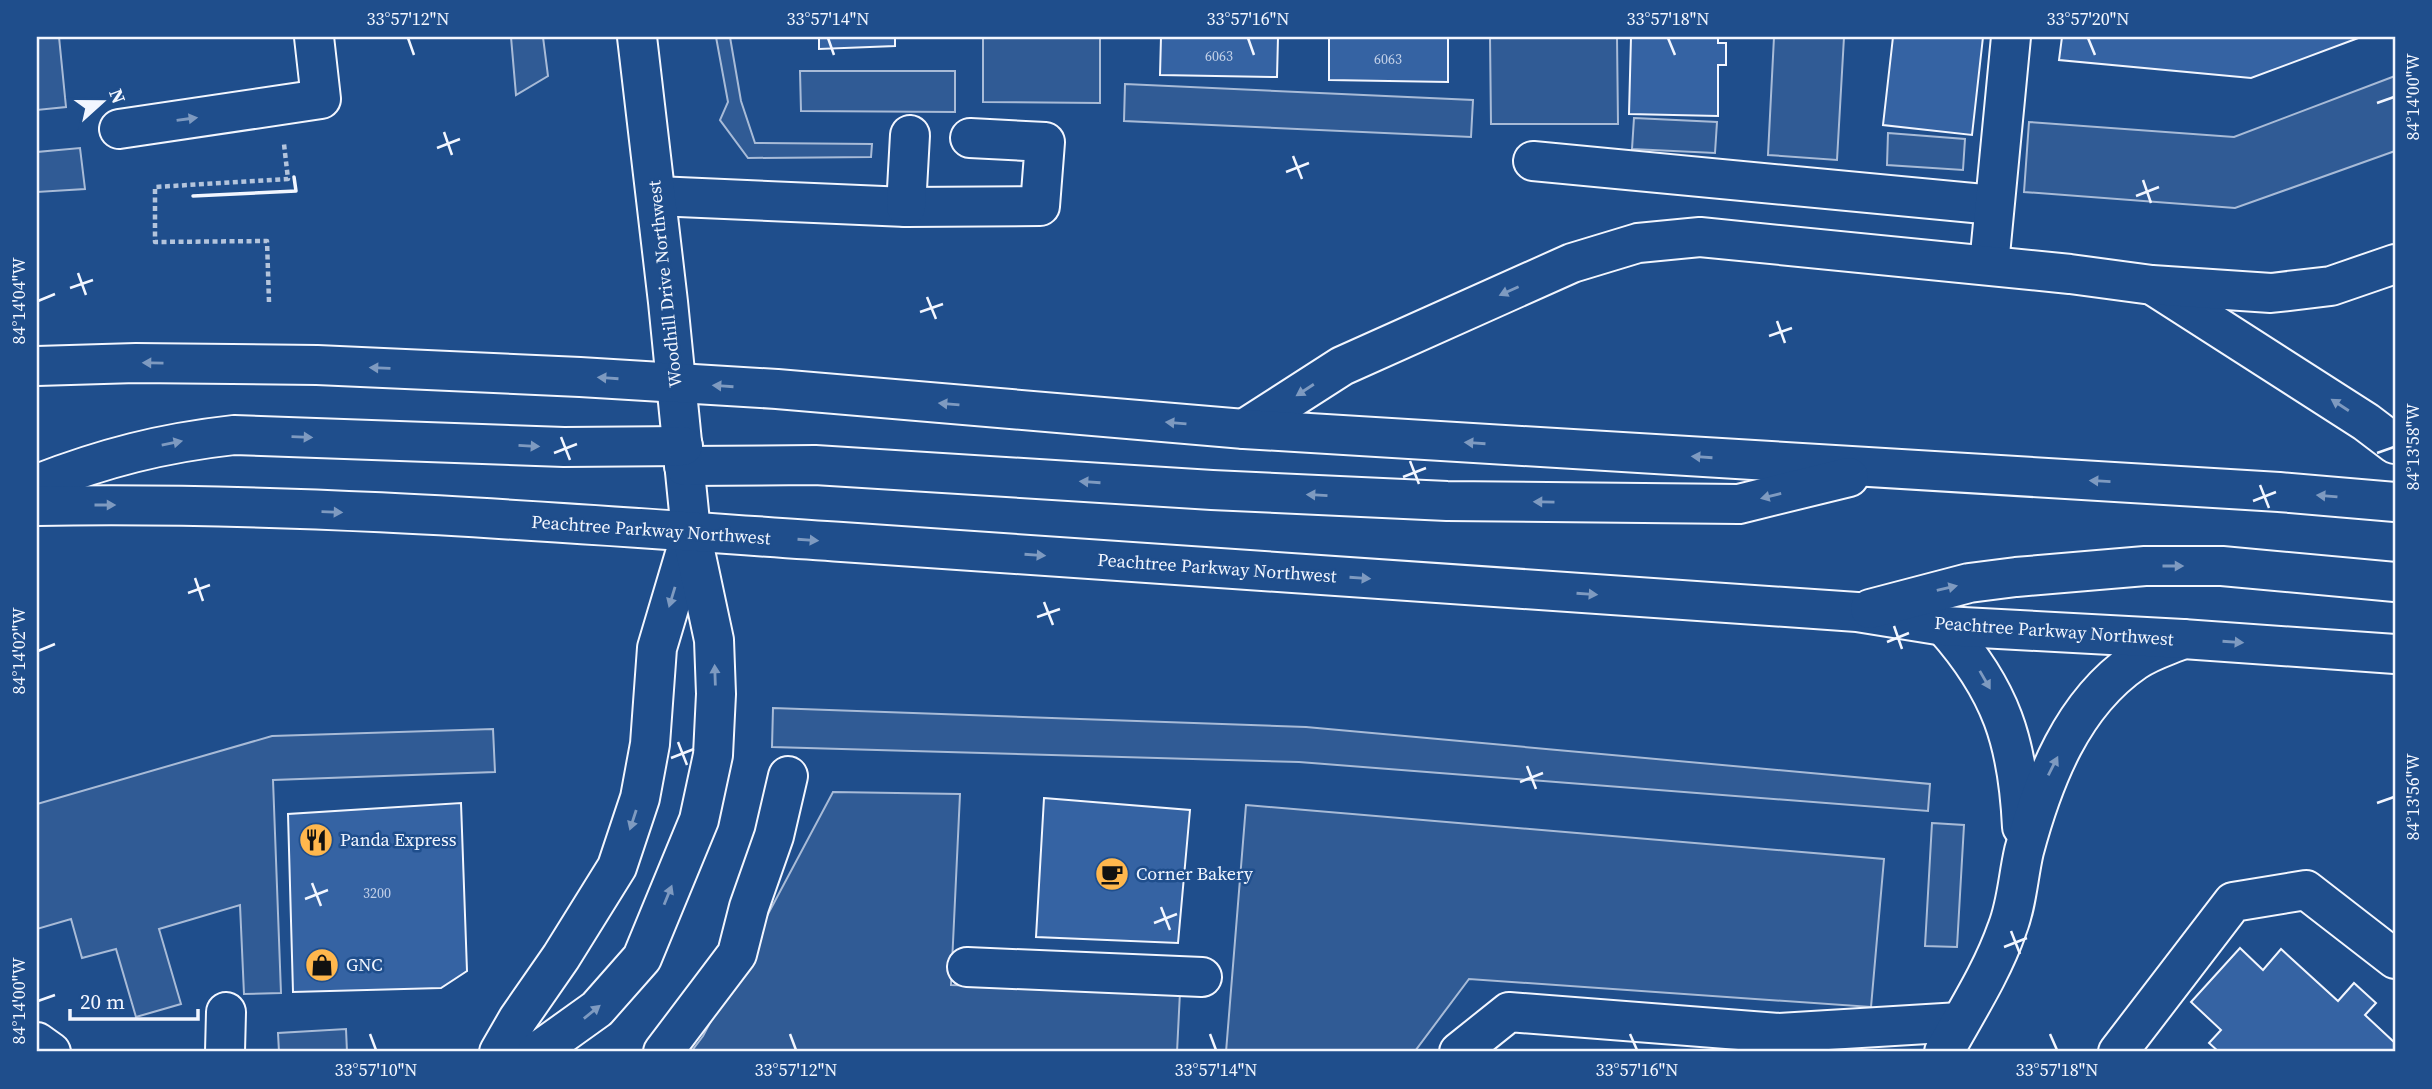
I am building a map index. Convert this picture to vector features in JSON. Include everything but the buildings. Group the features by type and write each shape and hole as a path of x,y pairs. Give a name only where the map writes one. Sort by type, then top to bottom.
{"main road":[{"path":"119,129 321,99 314,37"},
{"name":"Woodhill Drive Northwest","path":"537,1052 597,1009 642,958 699,820 713,755 716,694 714,640 691,532 638,37"},
{"path":"1989,265 2011,37"},
{"path":"906,207 911,135"},
{"path":"656,196 906,207 1040,206 1045,142 970,138"},
{"path":"1533,161 1994,205"},
{"path":"1244,429 1342,366 1572,263 1639,243 1700,237 1989,265 2152,285 2271,293 2331,286 2395,264"},
{"path":"2152,285 2366,422 2395,444"},
{"path":"37,366 136,363 317,365 676,383 777,389 1244,429 2279,492 2395,502"},
{"path":"37,484 136,451 181,441 234,435 564,447 1212,490 1447,501 1739,504 1885,468"},
{"name":"Peachtree Parkway Northwest","path":"37,506 111,504 281,509 691,532 1857,612 1944,626 2395,654"},
{"path":"499,1052 518,1018 561,957 617,867 640,798 650,744 657,648 691,532"},
{"path":"1857,612 1969,583 2145,566 2222,566 2395,582"},
{"path":"1944,626 1971,656 1996,700 2010,738 2020,788 2024,853"},
{"path":"1460,1052 1509,1012 1778,1033 1952,1037 1989,972 2008,928 2024,853 2043,786 2067,738 2093,700 2112,679 2137,660 2183,639"},
{"path":"663,1052 737,954 749,907 774,836 788,776"},
{"path":"2118,1052 2234,902 2306,890 2395,959"},
{"path":"967,967 1202,977"},
{"path":"225,1052 226,1012"},
{"path":"37,1041 51,1052"}],"path":[{"path":"269,302 267,241 155,242 155,187 288,179 280,106"}],"shaded area":[{"path":"37,37 59,37 66,107 37,110"},
{"path":"511,37 543,37 548,76 516,95"},
{"path":"716,37 730,37 741,101 755,143 872,144 871,157 748,158 720,120 728,102"},
{"path":"983,37 1100,37 1100,103 983,102"},
{"path":"1490,37 1617,37 1618,124 1491,124"},
{"path":"1774,37 1844,37 1837,160 1768,155"},
{"path":"800,71 955,71 955,112 801,111"},
{"path":"2395,76 2395,151 2235,208 2024,192 2029,122 2234,137"},
{"path":"1125,84 1473,100 1471,137 1124,121"},
{"path":"1634,118 1717,122 1715,153 1632,149"},
{"path":"1888,133 1965,139 1963,170 1887,165"},
{"path":"80,148 85,189 37,192 37,152"},
{"path":"773,708 1306,727 1930,784 1928,811 1299,762 772,747"},
{"path":"493,729 495,772 273,780 281,993 244,994 240,905 159,929 181,1004 136,1017 116,949 82,958 71,919 37,929 37,804 272,736"},
{"path":"833,792 960,794 951,985 1180,992 1177,1052 691,1052 703,1036"},
{"path":"1246,805 1884,859 1871,1007 1469,979 1415,1051 1226,1052"},
{"path":"1932,823 1964,825 1957,947 1925,946"},
{"path":"346,1029 347,1052 279,1052 278,1033"}],"wall":[{"path":"193,196 296,191 294,177"}],"place":[{"name":"Panda Express","path":"316,840"},
{"name":"Corner Bakery","path":"1112,874"},
{"name":"GNC","path":"322,965"}]}
